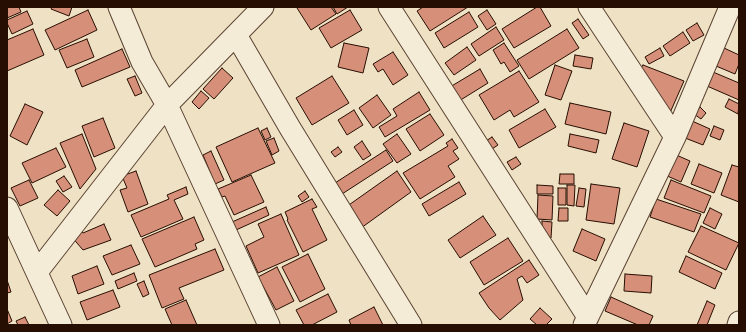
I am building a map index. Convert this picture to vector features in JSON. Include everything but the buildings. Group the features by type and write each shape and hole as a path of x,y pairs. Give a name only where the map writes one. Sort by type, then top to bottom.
{"street":[{"path":"119,7 142,62 167,105 269,325"},
{"path":"37,272 167,105 263,7"},
{"path":"389,7 586,321"},
{"path":"589,7 675,137"},
{"path":"586,321 675,137 730,7"},
{"path":"236,35 290,128 411,325"},
{"path":"7,208 61,325"}]}
